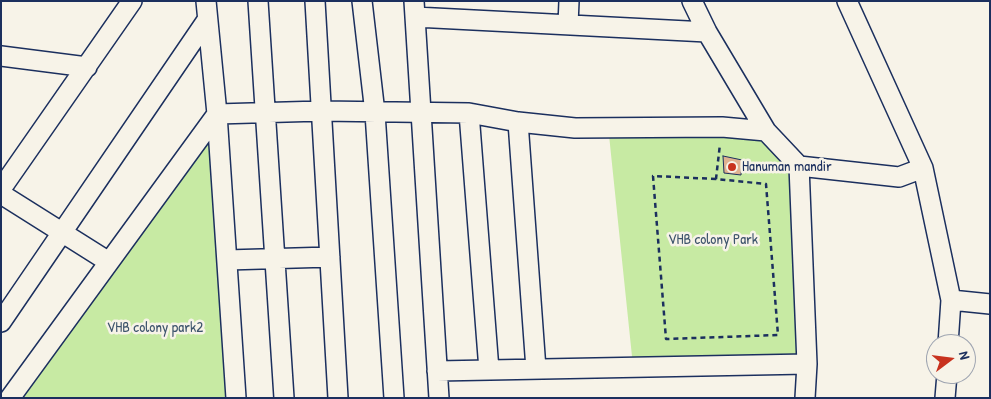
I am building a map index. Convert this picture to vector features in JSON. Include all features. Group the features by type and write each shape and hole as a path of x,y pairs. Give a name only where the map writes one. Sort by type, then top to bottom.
{"street":[{"path":"1,189 132,1"},
{"path":"258,1 284,398"},
{"path":"315,1 338,398"},
{"path":"362,1 375,113 394,398"},
{"path":"568,25 569,1"},
{"path":"692,1 707,32 766,131 799,166 899,177 923,168"},
{"path":"846,1 923,168 951,300 949,334"},
{"path":"439,398 414,9 568,25 707,32"},
{"path":"206,10 217,114 236,398"},
{"path":"1,322 63,232 206,10"},
{"path":"1,56 87,67"},
{"path":"217,114 265,112 469,113 518,122 574,128 722,127 766,131"},
{"path":"469,113 488,370"},
{"path":"10,398 217,114"},
{"path":"518,122 536,369"},
{"path":"799,166 807,364 805,398"},
{"path":"1,194 109,262"},
{"path":"227,260 330,257"},
{"path":"951,300 990,304"},
{"path":"437,371 807,364"},
{"path":"946,398 947,384"}],"path":[{"path":"716,179 722,127"},
{"path":"653,176 716,179 766,184 778,335 666,339 653,176"}],"green space":[{"name":"VHB colony Park","path":"751,130 800,178 814,360 633,366 609,135"},
{"name":"VHB colony park2","path":"214,131 230,398 17,398"}],"building":[{"name":"Hanuman mandir","path":"723,156 742,160 741,175 724,173"}],"place":[{"name":"Hanuman mandir","path":"732,167"}]}
